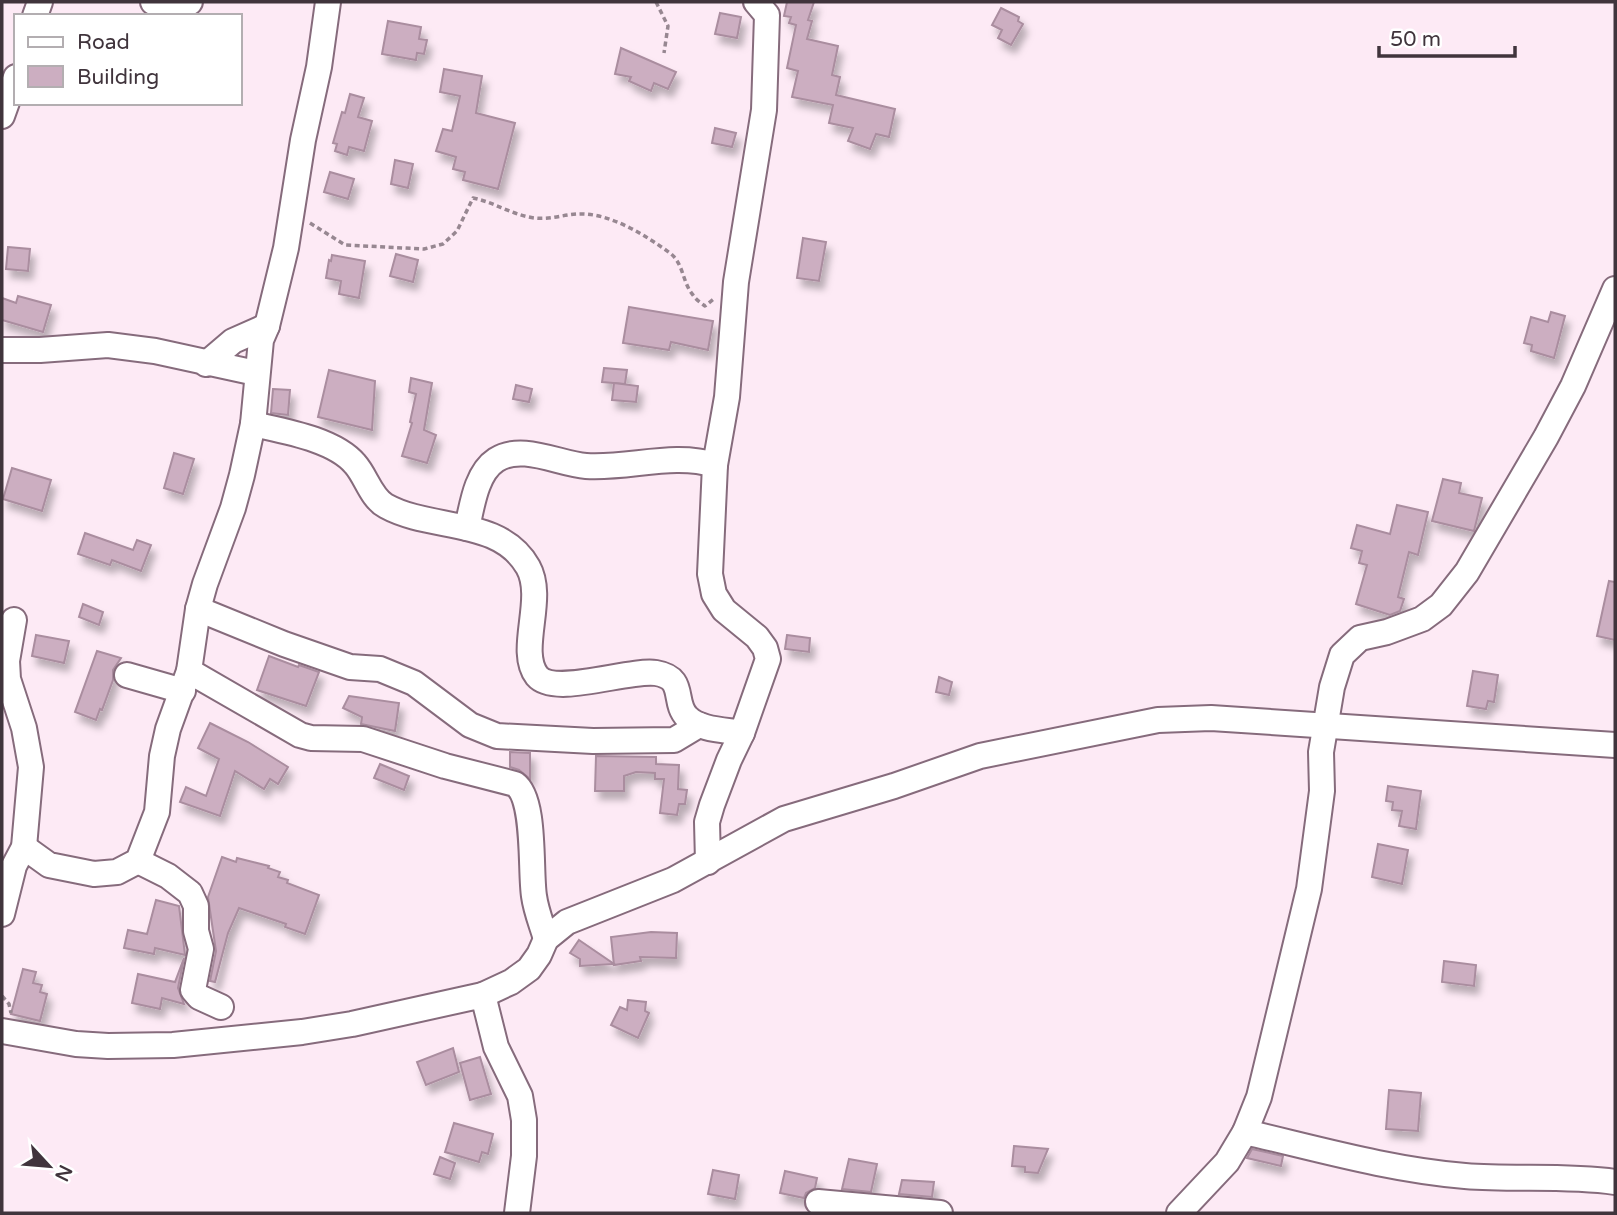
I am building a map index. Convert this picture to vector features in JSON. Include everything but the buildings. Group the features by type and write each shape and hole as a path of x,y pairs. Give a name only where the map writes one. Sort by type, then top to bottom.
{"street":[{"path":"153,2 190,2"},
{"path":"24,847 49,865 93,874 117,872 138,861 157,812 162,756 168,729 186,681 198,609 233,508 253,424 261,340 267,326 286,248 328,2"},
{"path":"708,862 707,822 768,659 765,648 757,637 724,610 714,594 710,574 715,465 727,397 736,282 764,110 767,15 759,3"},
{"path":"2,116 14,83"},
{"path":"1179,1213 1227,1162 1245,1132 1263,1084 1309,889 1322,791 1321,752 1332,687 1342,655 1360,638 1387,632 1422,619 1441,605 1466,572 1573,386 1615,289"},
{"path":"206,364 233,341 267,326"},
{"path":"2,350 108,345 155,351 256,373"},
{"path":"253,424 337,450 352,460 384,506 411,516 467,528 498,539 515,550 529,568 536,591 530,640 531,663 538,677 547,682 564,685 638,673 658,674 669,678 678,687 681,708 687,718 699,724 742,733"},
{"path":"467,528 475,493 485,473 494,460 510,453 586,466 684,459 715,465"},
{"path":"198,609 350,667 380,669 414,683 470,725 497,736 593,741 674,740 699,724"},
{"path":"2,914 14,866 24,847 31,767 23,728 8,679 14,620"},
{"path":"127,675 186,681 300,735 311,738 363,738 445,766 515,784 522,789 528,808 534,898 546,939"},
{"path":"2,1031 76,1044 173,1045 302,1032 352,1024 483,995 511,982 529,969 546,939 568,922 673,880 784,819 980,757 1158,720 1211,718 1615,745"},
{"path":"138,861 168,876 190,893 196,906 196,931 201,948 194,990 199,997 221,1007"},
{"path":"483,995 496,1047 520,1096 524,1120 524,1156 517,1213"},
{"path":"1245,1132 1409,1170 1490,1178 1559,1177 1615,1182"},
{"path":"818,1202 940,1213"}],"path":[{"path":"656,2 668,26 664,53"},
{"path":"292,212 345,245 425,249 443,244 457,231 473,198 531,218 557,218 578,214 603,217 622,225 673,256 681,267 693,296 705,306 736,282"}]}
